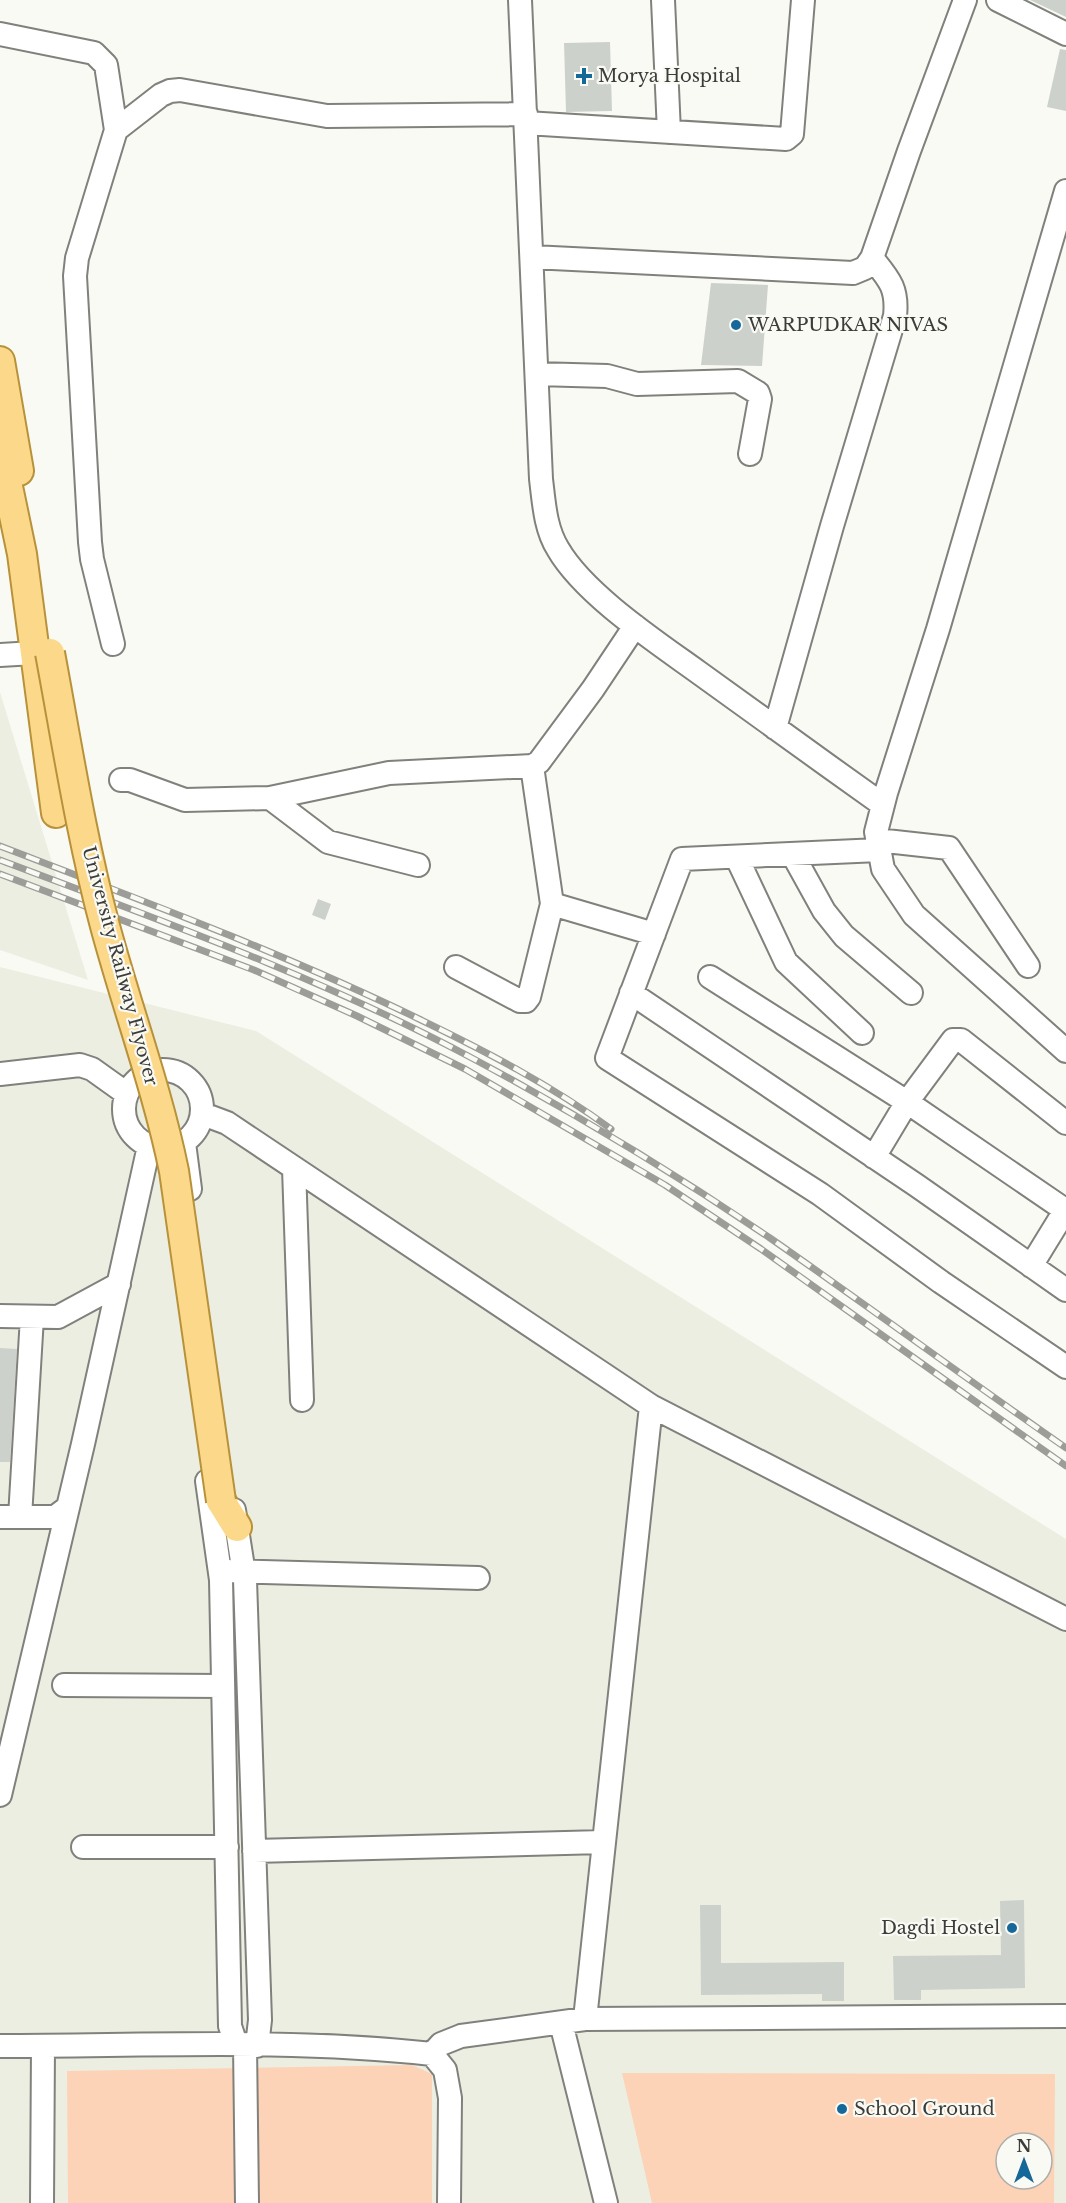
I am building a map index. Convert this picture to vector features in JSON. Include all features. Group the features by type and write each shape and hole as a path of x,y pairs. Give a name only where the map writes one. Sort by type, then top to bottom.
{"main road":[{"name":"University Railway Flyover","path":"0,361 86,846 104,924 165,1125 174,1171 225,1529"},
{"path":"0,448 7,519 22,554 56,813"}],"street":[{"path":"520,0 541,479 549,531 558,550 586,584 635,627 883,805"},
{"path":"663,0 669,132"},
{"path":"116,130 161,95 180,90 327,116 526,119 669,132 786,139 792,134 803,0"},
{"path":"532,257 853,273 865,268 872,258 965,0"},
{"path":"998,0 1066,34"},
{"path":"0,34 94,53 102,58 106,65 116,130 77,258 75,276 90,542 113,644"},
{"path":"1066,191 876,832 883,869 914,915 1066,1051"},
{"path":"775,728 895,316 897,303 891,281 872,258"},
{"path":"537,374 607,376 638,384 742,382 758,393 760,399 750,454"},
{"path":"120,780 130,780 185,800 270,798 388,773 532,766 539,762 635,627"},
{"path":"0,655 34,654"},
{"path":"456,967 520,1000 526,1000 529,997 552,904 532,766"},
{"path":"270,798 328,842 418,865"},
{"path":"1028,966 949,848 878,845 793,855 682,859 607,1058 820,1194 941,1282 1066,1367"},
{"path":"793,855 825,911 844,936 911,993"},
{"path":"737,858 786,962 862,1033"},
{"path":"552,904 654,934"},
{"path":"710,977 907,1102 1066,1210 1031,1266"},
{"path":"632,993 1066,1290"},
{"path":"874,1157 907,1102 951,1042 956,1039 961,1040 1066,1123"},
{"path":"0,1074 80,1065 92,1069 127,1094"},
{"path":"171,1070 182,1074 192,1082 202,1102 199,1126 193,1136 173,1148 155,1148 139,1141 125,1122 123,1110 127,1094 138,1079 148,1073 171,1070"},
{"path":"202,1114 227,1123 651,1406 1066,1619"},
{"path":"184,1143 225,1529 220,1572 230,2026 246,2045"},
{"path":"0,1795 119,1284 155,1148"},
{"path":"155,1148 225,1529 243,1570 260,2020 246,2045 247,2203"},
{"path":"294,1168 302,1401"},
{"path":"0,1316 58,1317 119,1284"},
{"path":"32,1317 10,1517 55,1517 67,1508"},
{"path":"585,2019 651,1406"},
{"path":"220,1572 243,1570 478,1578"},
{"path":"64,1685 223,1686"},
{"path":"254,1851 603,1842"},
{"path":"83,1847 226,1847"},
{"path":"432,2054 441,2044 461,2036 585,2019 1066,2016"},
{"path":"561,2024 606,2203"},
{"path":"0,2046 371,2047 432,2054 445,2070 450,2098 449,2203"},
{"path":"42,2203 43,2046"}],"shaded area":[{"path":"0,692 14,738 88,980 0,950"},
{"path":"0,967 256,1031 1066,1539 1066,2203 0,2203"},
{"path":"412,2065 432,2074 432,2203 68,2203 67,2071"},
{"name":"School Ground","path":"622,2073 1055,2074 1054,2203 652,2203"}],"building":[{"path":"1030,0 1066,0 1066,17"},
{"path":"610,42 612,111 566,112 564,43"},
{"path":"1060,49 1066,50 1066,111 1047,107"},
{"name":"WARPUDKAR NIVAS","path":"711,283 768,285 762,366 701,365"},
{"path":"318,899 331,904 325,920 312,915"},
{"path":"0,1348 17,1349 10,1462 0,1462"},
{"name":"Dagdi Hostel","path":"1024,1900 1025,1988 921,1990 921,2000 894,2000 893,1956 1001,1955 1000,1901"},
{"name":"Dagdi Hostel","path":"700,1905 721,1905 721,1963 844,1962 844,2001 822,2001 822,1994 701,1995"}],"railway":[{"path":"0,846 211,928 368,995 493,1056 565,1098 611,1129"},
{"path":"0,860 297,975 413,1028 509,1078 623,1144 734,1214 1066,1448"},
{"path":"0,874 254,970 357,1016 465,1069 665,1185 761,1249 1066,1466"}],"place":[{"name":"Morya Hospital","path":"584,76"},
{"name":"WARPUDKAR NIVAS","path":"736,325"},
{"name":"Dagdi Hostel","path":"1012,1928"},
{"name":"School Ground","path":"842,2109"}]}
